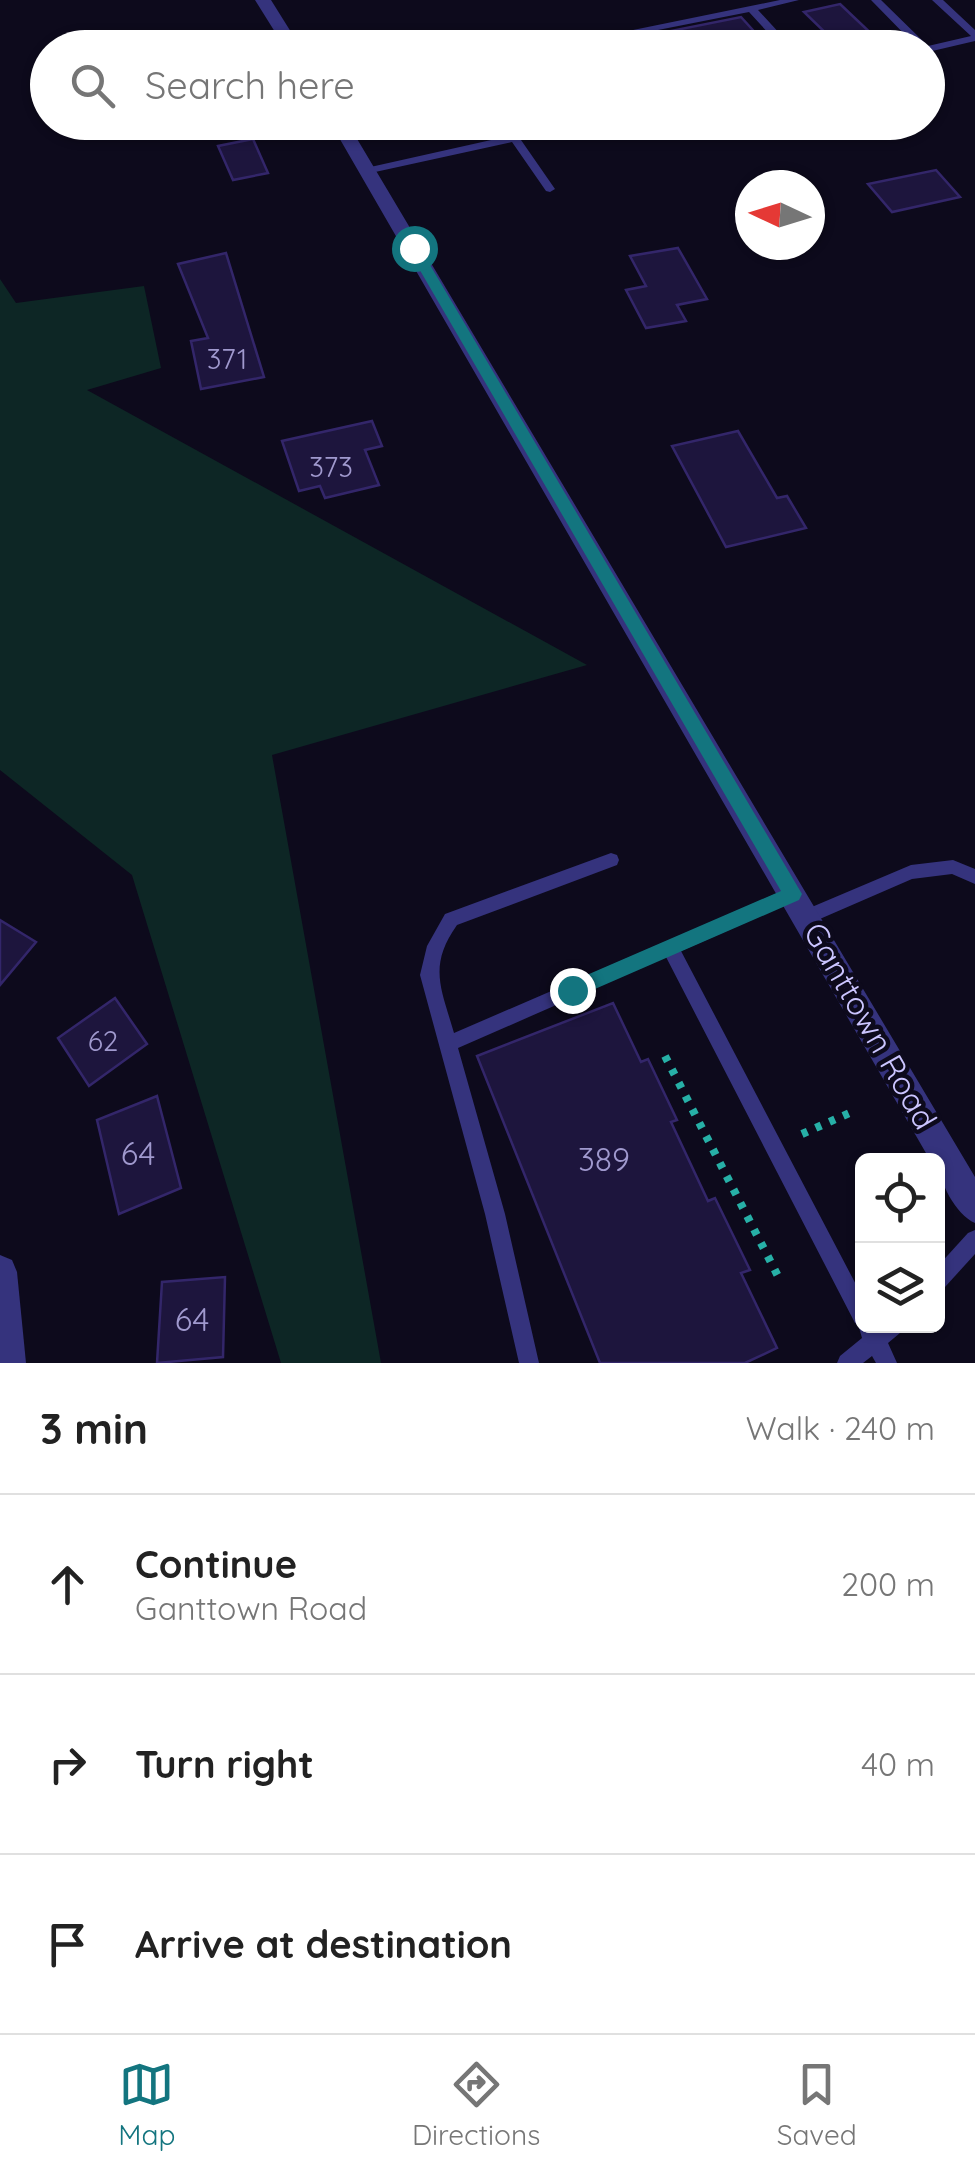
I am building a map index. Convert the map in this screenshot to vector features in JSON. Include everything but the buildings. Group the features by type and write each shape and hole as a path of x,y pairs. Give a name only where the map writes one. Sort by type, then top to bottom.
{"street":[{"path":"263,0 282,30"},
{"name":"Ganttown Road","path":"348,140 470,340 975,1206"},
{"path":"0,1272 9,1363"}],"lane":[{"path":"643,30 794,0"},
{"path":"876,0 907,30"},
{"path":"938,0 975,37"},
{"path":"752,9 771,30"},
{"path":"945,44 975,37"},
{"path":"366,171 504,140"},
{"path":"514,140 550,189"},
{"path":"528,1363 495,1214 429,975 438,936 451,919 611,860"},
{"path":"448,1044 671,949 800,906 912,872 953,867 975,877"},
{"path":"671,949 855,1303"},
{"path":"945,1272 975,1240"},
{"path":"848,1363 872,1334 887,1363"}],"path":[{"path":"665,1056 780,1282"},
{"path":"802,1134 854,1110"}],"green space":[{"path":"0,279 16,303 144,286 161,368 87,390 587,665 272,755 381,1363 281,1363 132,875 0,770"}],"route":[{"path":"414,248 793,894 572,990"}]}
